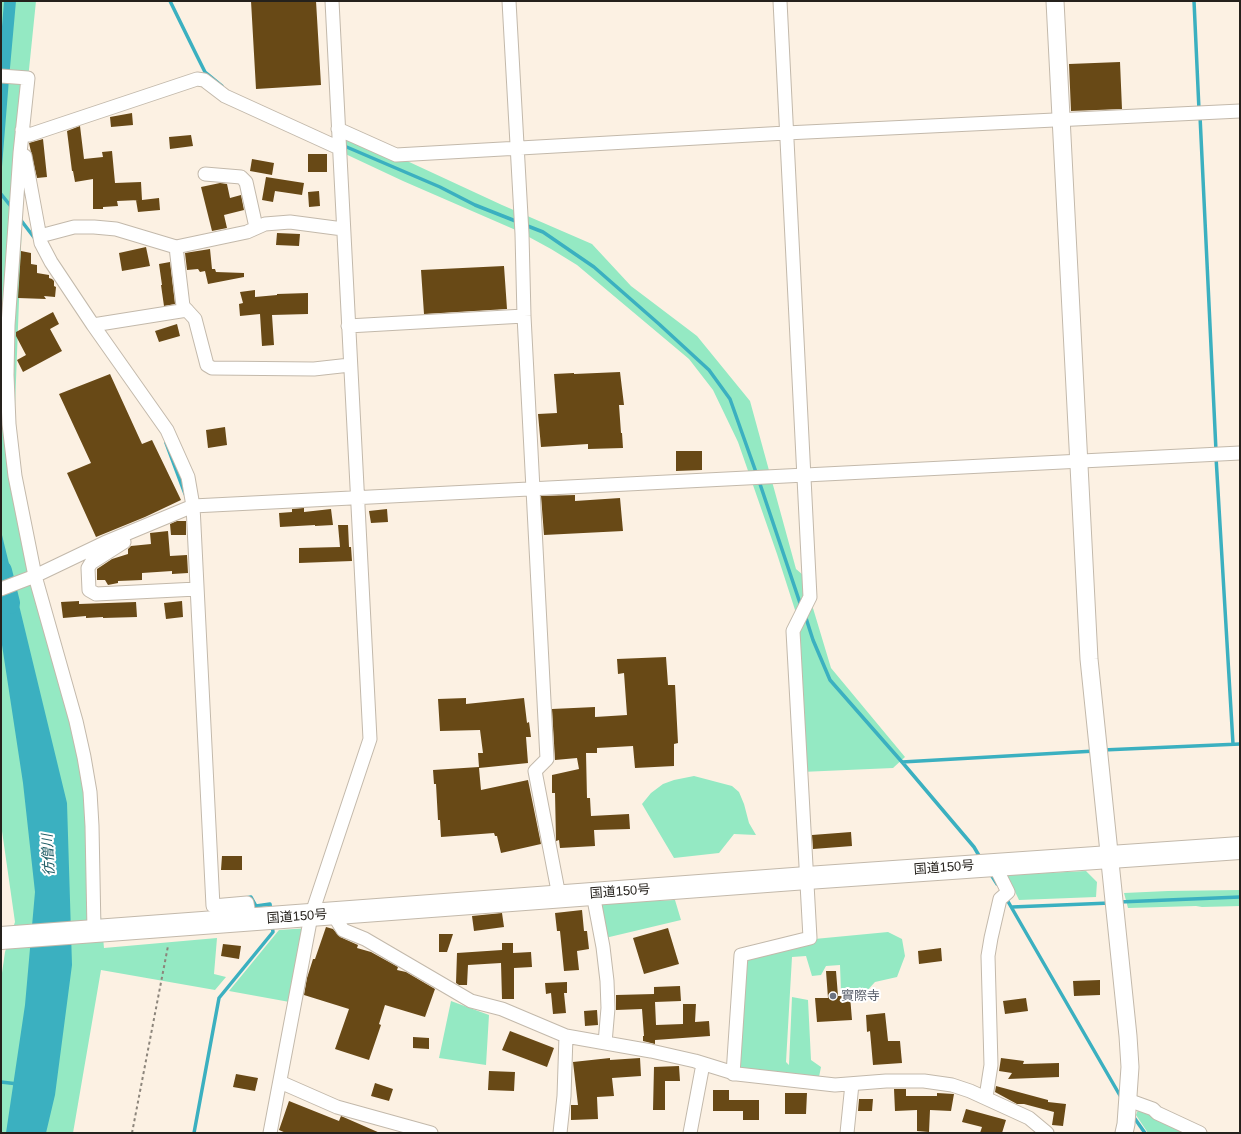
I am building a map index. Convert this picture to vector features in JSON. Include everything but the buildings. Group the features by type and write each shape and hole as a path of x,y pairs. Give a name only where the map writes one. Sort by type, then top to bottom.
{"highway":[{"name":"国道150号","path":"7,938 94,930 311,916 994,864 1240,848"}],"street":[{"path":"270,1133 311,916 370,739 332,1"},
{"path":"508,1 522,234 524,316 547,759 535,771 559,896"},
{"path":"733,1074 741,955 810,938 793,631 810,597 780,1"},
{"path":"1054,1 1089,659 1130,1067 1124,1133"},
{"path":"1,76 28,78 22,133 8,325 7,382 9,424 15,476 35,576 76,721 90,792 94,930"},
{"path":"22,133 28,135 197,79 204,80 225,96 339,148"},
{"path":"338,129 396,155 516,147 1240,111"},
{"path":"22,133 40,236 51,262 93,325 167,430 188,477 213,906 247,903 250,920"},
{"path":"205,174 241,177 246,182 256,228"},
{"path":"40,236 74,226 94,227 116,229 176,248 247,232 265,224 290,222 343,229"},
{"path":"176,248 183,306 196,318 207,365 212,368 314,369 350,365"},
{"path":"93,325 187,310"},
{"path":"348,326 524,316"},
{"path":"1,589 35,576 104,543 190,507 357,497 1240,453"},
{"path":"139,529 132,537 91,563 88,568 89,590 96,594 194,589"},
{"path":"986,1097 991,1065 988,956 1000,899 1008,892 994,864"},
{"path":"593,894 603,947 607,981 608,1008 605,1043"},
{"path":"333,914 343,930 365,939 471,1001 502,1009 566,1036 652,1051 704,1064 733,1074 835,1085 886,1081 924,1081 952,1085 986,1097 1029,1118 1039,1131"},
{"path":"560,1133 564,1096 566,1036"},
{"path":"690,1133 704,1064"},
{"path":"280,1082 337,1108 431,1133"},
{"path":"847,1133 852,1084"},
{"path":"1128,1100 1153,1109 1157,1113 1200,1133"}],"path":[{"path":"132,1133 168,946"}],"green space":[{"path":"1,1 36,1 27,89 12,486 90,799 104,948 217,938 214,974 226,977 215,990 101,970 73,1133 1,1133 1,980 5,952 15,922 1,824"},
{"path":"338,129 502,205 592,244 631,286 697,336 750,401 796,569 803,575 831,668 905,757 893,768 801,772 796,613 738,442 713,390 689,359 577,265 551,249 518,231 403,181 339,151"},
{"path":"694,776 732,786 739,792 749,823 756,835 734,834 719,853 674,858 642,804 651,793 663,784"},
{"path":"1086,871 1097,882 1096,897 1019,900 1007,875"},
{"path":"1240,890 1240,906 1202,907 1128,908 1124,893 1168,891"},
{"path":"675,900 681,920 601,939 594,903"},
{"path":"309,928 295,1003 229,991 279,930"},
{"path":"888,932 902,939 905,956 897,977 875,982 865,993 841,992 840,965 826,966 821,975 812,976 806,956 792,957 786,1062 789,1065 792,997 808,1000 811,1060 821,1067 819,1077 737,1074 741,955 804,940"},
{"path":"451,1001 489,1015 486,1065 439,1058"},
{"path":"1140,1105 1200,1133 1148,1133 1136,1115"}],"water":[{"path":"4,1 16,1 1,179 1,39"},
{"path":"2,535 67,803 72,965 55,1095 46,1133 6,1133 25,1005 35,892 23,783 2,645"}],"waterway":[{"path":"170,1 205,72 222,86"},
{"path":"1194,1 1199,110"},
{"path":"1200,116 1216,451"},
{"path":"342,145 440,187 475,205 518,222"},
{"path":"1,194 13,209"},
{"path":"20,219 36,240"},
{"path":"525,225 543,232 594,267 709,370 730,399 757,475"},
{"path":"166,443 185,494"},
{"path":"1216,457 1233,744"},
{"path":"759,481 801,606"},
{"name":"彷僧川","path":"1,571 9,603"},
{"path":"805,615 813,640 830,680 974,847 981,859"},
{"path":"1103,750 1240,744"},
{"path":"902,762 1095,751"},
{"path":"990,873 997,884"},
{"path":"246,898 251,897 256,906 270,904 271,911"},
{"path":"1119,902 1240,897"},
{"path":"1006,898 1122,1099"},
{"path":"1012,907 1110,903"},
{"path":"194,1133 219,998 273,932 272,925"},
{"path":"1,1082 18,1084"},
{"path":"1133,1116 1145,1133"}],"place":[{"name":"實際寺","path":"833,996"}]}
